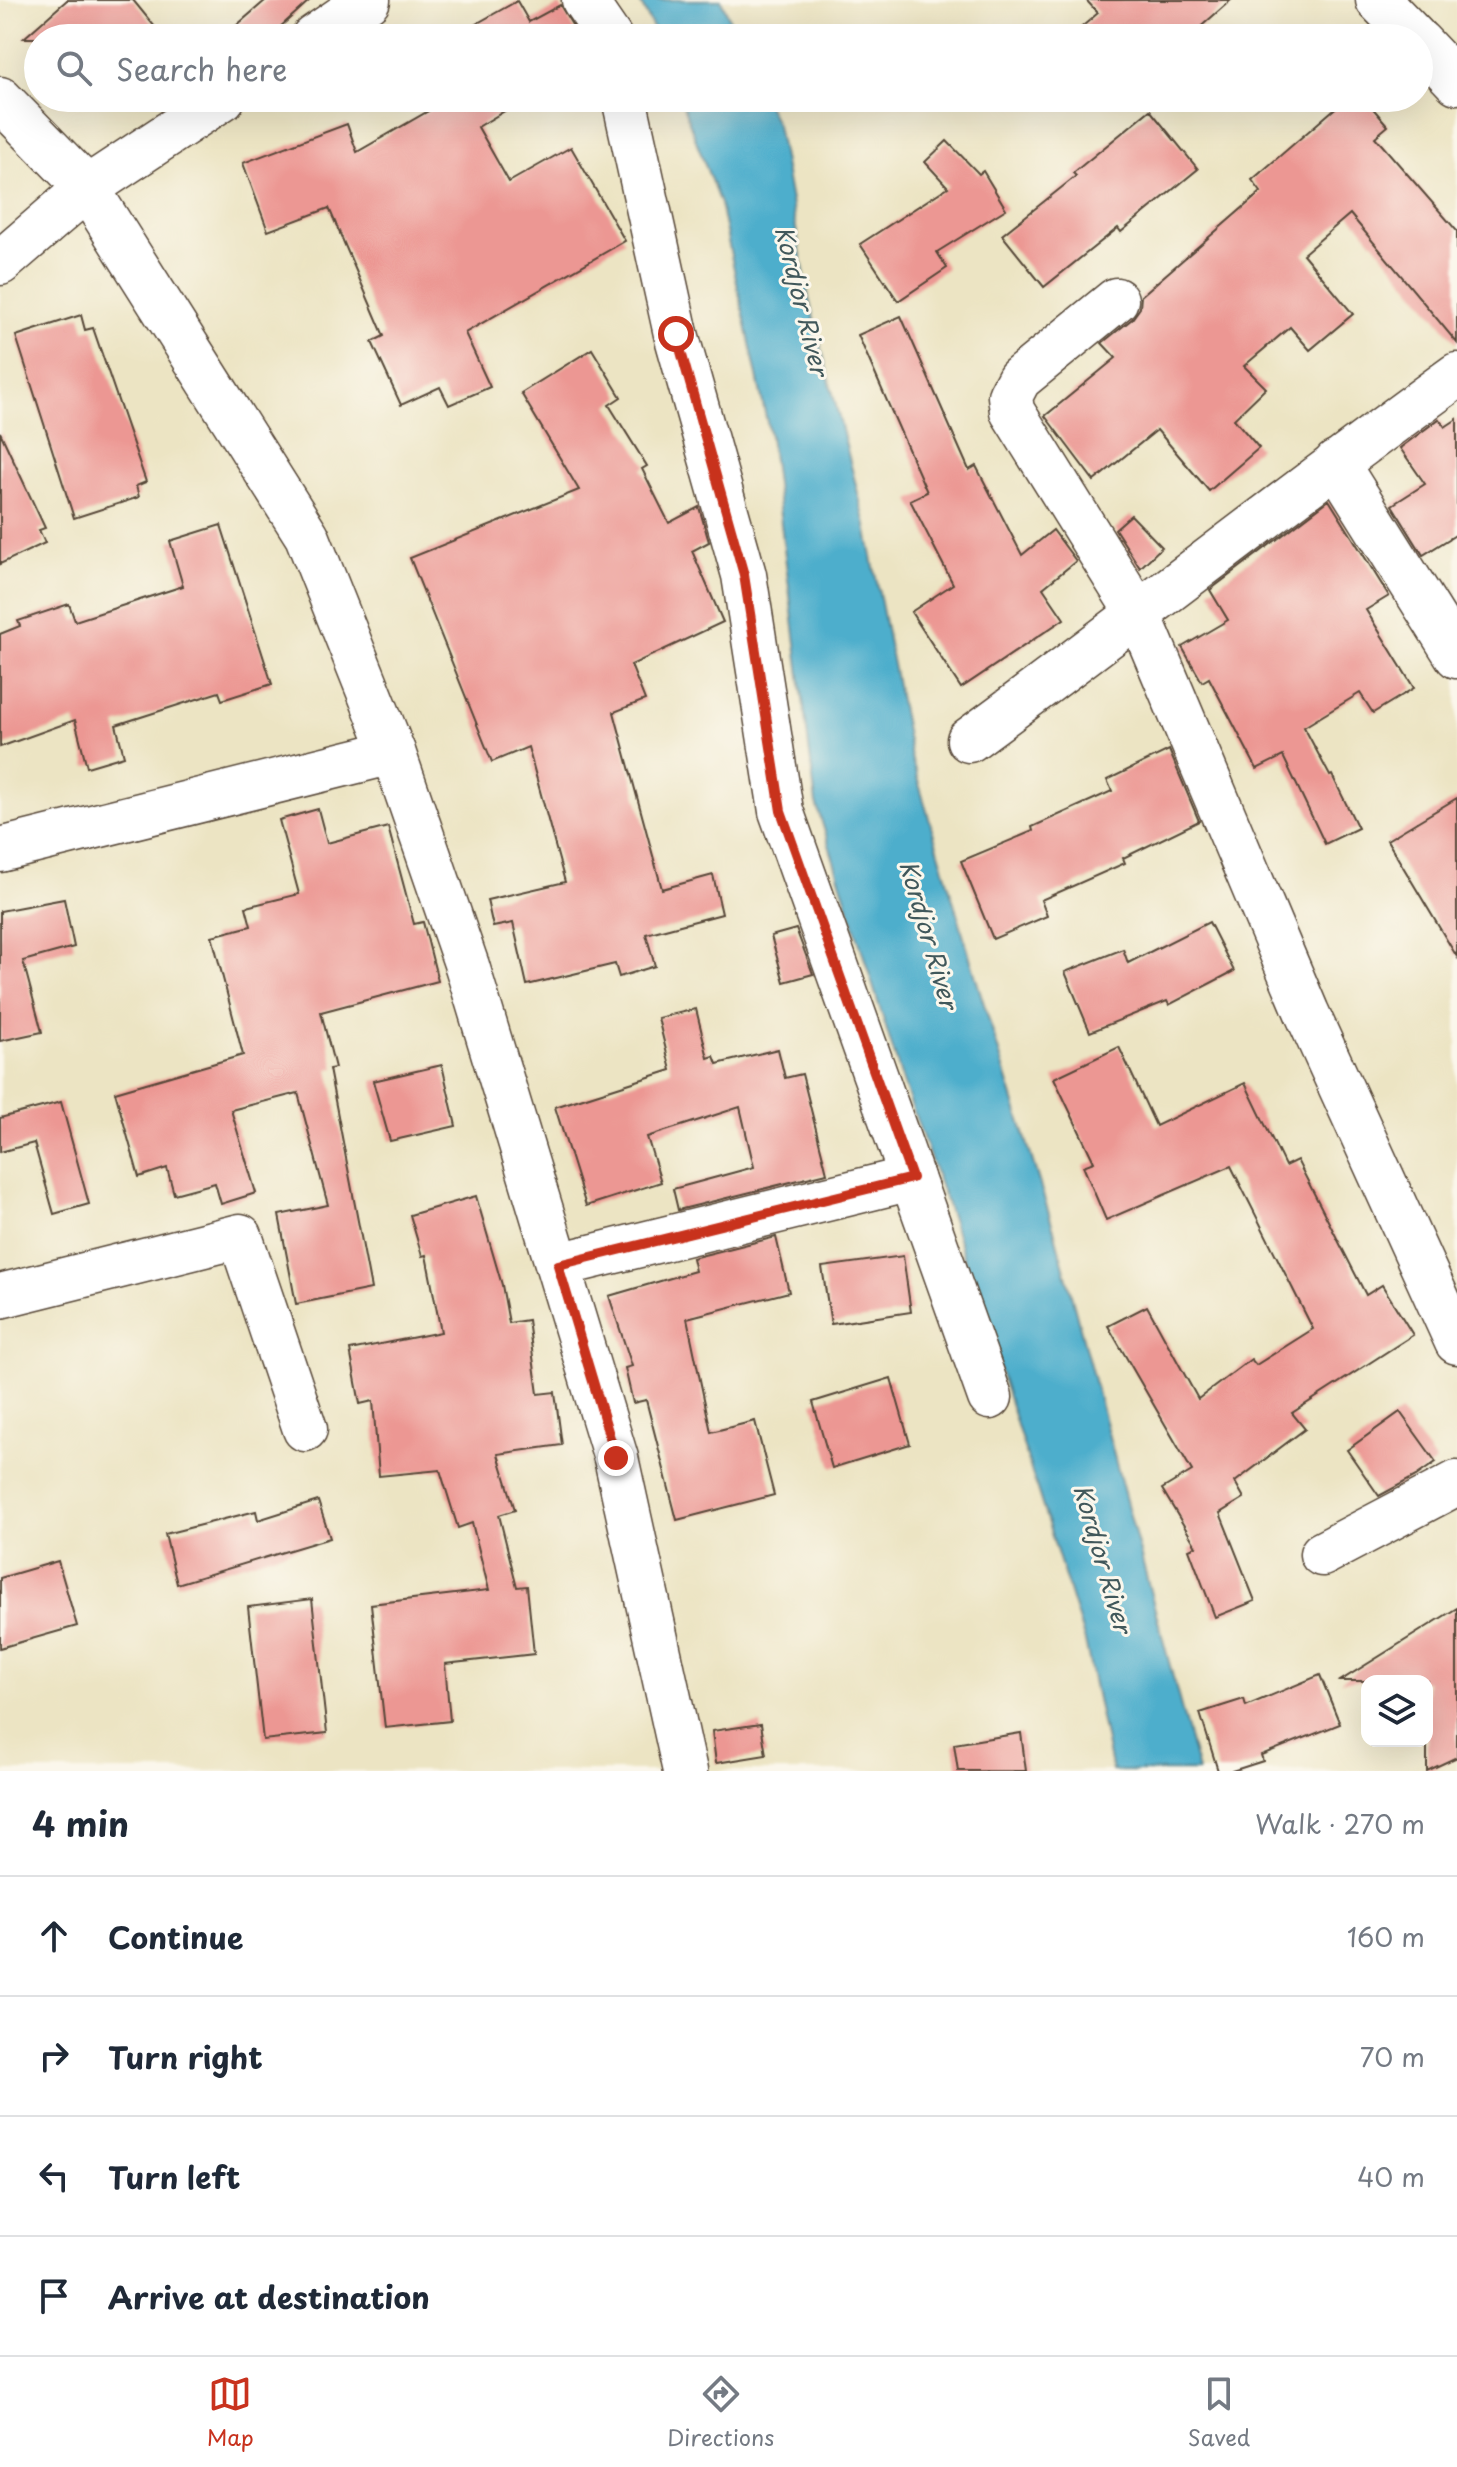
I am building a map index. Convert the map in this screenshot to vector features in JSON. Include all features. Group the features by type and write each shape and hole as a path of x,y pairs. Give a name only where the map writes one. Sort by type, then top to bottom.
{"street":[{"path":"333,24 368,0"},
{"path":"584,0 600,24"},
{"path":"1378,0 1401,24"},
{"path":"1433,57 1457,82"},
{"path":"0,99 87,188 307,536 393,752 467,966 616,1458 685,1771"},
{"path":"0,263 87,188 202,112"},
{"path":"627,112 676,334 744,575 781,811 990,1397"},
{"path":"1116,300 1019,379 1010,396 1012,411 1139,615 1307,1013 1457,1342"},
{"path":"969,740 1457,375"},
{"path":"1336,463 1457,656"},
{"path":"0,850 393,752"},
{"path":"558,1265 912,1178"},
{"path":"0,1296 240,1236 305,1429"},
{"path":"1322,1554 1457,1483"}],"water":[{"path":"639,0 721,0 732,24 651,24"},
{"name":"Kordjor River","path":"685,112 771,112 777,125 809,299 865,521 911,757 1054,1230 1198,1771 1112,1771 1085,1641 951,1216 903,1082 816,803 770,436 720,204"}],"building":[{"path":"67,0 133,0 153,24 40,24"},
{"path":"266,0 310,0 283,24 238,24"},
{"path":"1086,0 1231,0 1204,24 1085,24 1098,13"},
{"path":"517,1 529,22 560,5 572,24 476,24"},
{"path":"427,112 503,112 478,127 509,182 571,147 625,241 465,333 490,387 449,405 440,387 401,405 372,342 384,336 329,208 268,231 243,163 347,124 357,152"},
{"path":"1148,112 1152,112 1198,169 1121,232 1118,228 1044,287 1002,235 1076,176 1073,173"},
{"path":"1331,112 1376,112 1388,126 1375,137 1457,231 1457,343 1350,214 1303,254 1353,314 1310,350 1290,327 1244,366 1266,388 1234,419 1259,448 1209,491 1157,430 1094,481 1045,416 1116,358 1102,343 1132,319 1140,308 1141,296 1261,192 1252,180"},
{"path":"947,141 979,174 983,171 1006,209 937,252 947,268 898,301 860,244 948,187 925,162"},
{"path":"81,315 85,330 93,328 146,482 136,486 139,497 74,518 16,336"},
{"path":"901,316 969,470 976,466 1022,555 1053,530 1076,561 1043,588 1064,619 961,688 911,612 953,584 910,500 927,492 858,335"},
{"path":"592,349 621,397 609,405 647,466 642,469 669,523 699,507 709,542 692,551 723,622 631,665 645,700 614,712 662,889 713,875 722,914 646,934 655,966 619,977 615,964 527,985 513,923 493,927 487,900 565,882 528,747 492,762 410,558 579,490 521,393"},
{"path":"1439,419 1445,427 1457,419 1457,534 1423,555 1392,505 1425,484 1400,448"},
{"path":"0,432 45,528 39,530 45,543 0,564"},
{"path":"1329,500 1389,596 1366,610 1414,688 1373,713 1360,693 1304,727 1358,828 1325,844 1283,756 1257,769 1209,678 1202,682 1182,647 1228,620 1210,590"},
{"path":"1131,515 1162,547 1140,568 1115,529"},
{"path":"221,525 272,684 222,700 219,692 116,725 124,756 87,767 75,720 0,747 0,634 20,626 18,621 69,604 75,621 183,586 170,541"},
{"path":"1169,750 1199,821 1123,858 1125,863 1041,900 1047,916 993,939 961,861 1033,831 1032,827 1112,791 1107,780"},
{"path":"1457,798 1457,957 1387,840"},
{"path":"318,809 327,843 388,827 414,924 423,922 438,981 321,1012 335,1068 329,1069 371,1289 296,1304 279,1215 328,1205 298,1093 231,1110 256,1193 221,1204 215,1183 174,1194 167,1168 139,1177 115,1092 243,1055 212,936 251,926 246,907 299,894 279,820"},
{"path":"64,899 74,947 23,961 42,1032 0,1041 0,911"},
{"path":"1209,922 1234,971 1169,1005 1167,1001 1090,1032 1065,972 1123,949 1128,963"},
{"path":"796,929 813,974 784,982 771,936"},
{"path":"696,1009 708,1058 714,1056 717,1064 778,1049 785,1078 802,1074 827,1173 678,1210 673,1189 754,1167 740,1107 647,1137 661,1182 586,1206 555,1107 671,1070 658,1018"},
{"path":"1119,1047 1156,1126 1245,1083 1285,1166 1297,1160 1366,1295 1382,1285 1413,1335 1292,1413 1305,1429 1235,1482 1244,1498 1220,1513 1255,1601 1215,1617 1189,1549 1196,1546 1162,1489 1192,1471 1108,1326 1147,1306 1198,1399 1251,1359 1256,1365 1313,1329 1231,1166 1106,1220 1083,1166 1094,1162 1054,1078"},
{"path":"442,1065 456,1126 390,1141 373,1081"},
{"path":"61,1102 89,1204 54,1214 34,1143 0,1152 0,1118"},
{"path":"476,1196 502,1285 509,1323 528,1320 538,1394 555,1392 562,1445 498,1454 515,1510 499,1515 517,1587 527,1586 534,1654 445,1664 450,1721 385,1728 371,1604 489,1590 472,1523 458,1528 440,1470 379,1476 373,1401 360,1404 350,1350 441,1332 426,1255 422,1256 410,1215"},
{"path":"776,1237 789,1292 687,1318 711,1432 755,1421 774,1495 677,1520 646,1400 633,1403 625,1368 632,1366 609,1296 695,1271 692,1258"},
{"path":"903,1256 911,1312 831,1324 822,1267"},
{"path":"891,1378 910,1444 832,1468 813,1402"},
{"path":"1400,1412 1436,1462 1379,1496 1347,1450"},
{"path":"318,1501 330,1538 177,1584 165,1534 256,1511 258,1520"},
{"path":"58,1561 77,1626 0,1648 0,1578"},
{"path":"312,1599 327,1733 263,1740 248,1607"},
{"path":"1457,1608 1457,1757 1427,1771 1427,1747 1433,1747 1433,1675 1361,1675 1361,1681 1340,1681"},
{"path":"1320,1675 1340,1724 1261,1755 1263,1761 1232,1771 1218,1771 1200,1713 1244,1699 1246,1706"},
{"path":"761,1724 766,1755 716,1763 712,1731"},
{"path":"1021,1733 1026,1771 958,1771 954,1744"}],"route":[{"path":"616,1458 558,1265 912,1178 781,811 744,575 676,334"}]}
